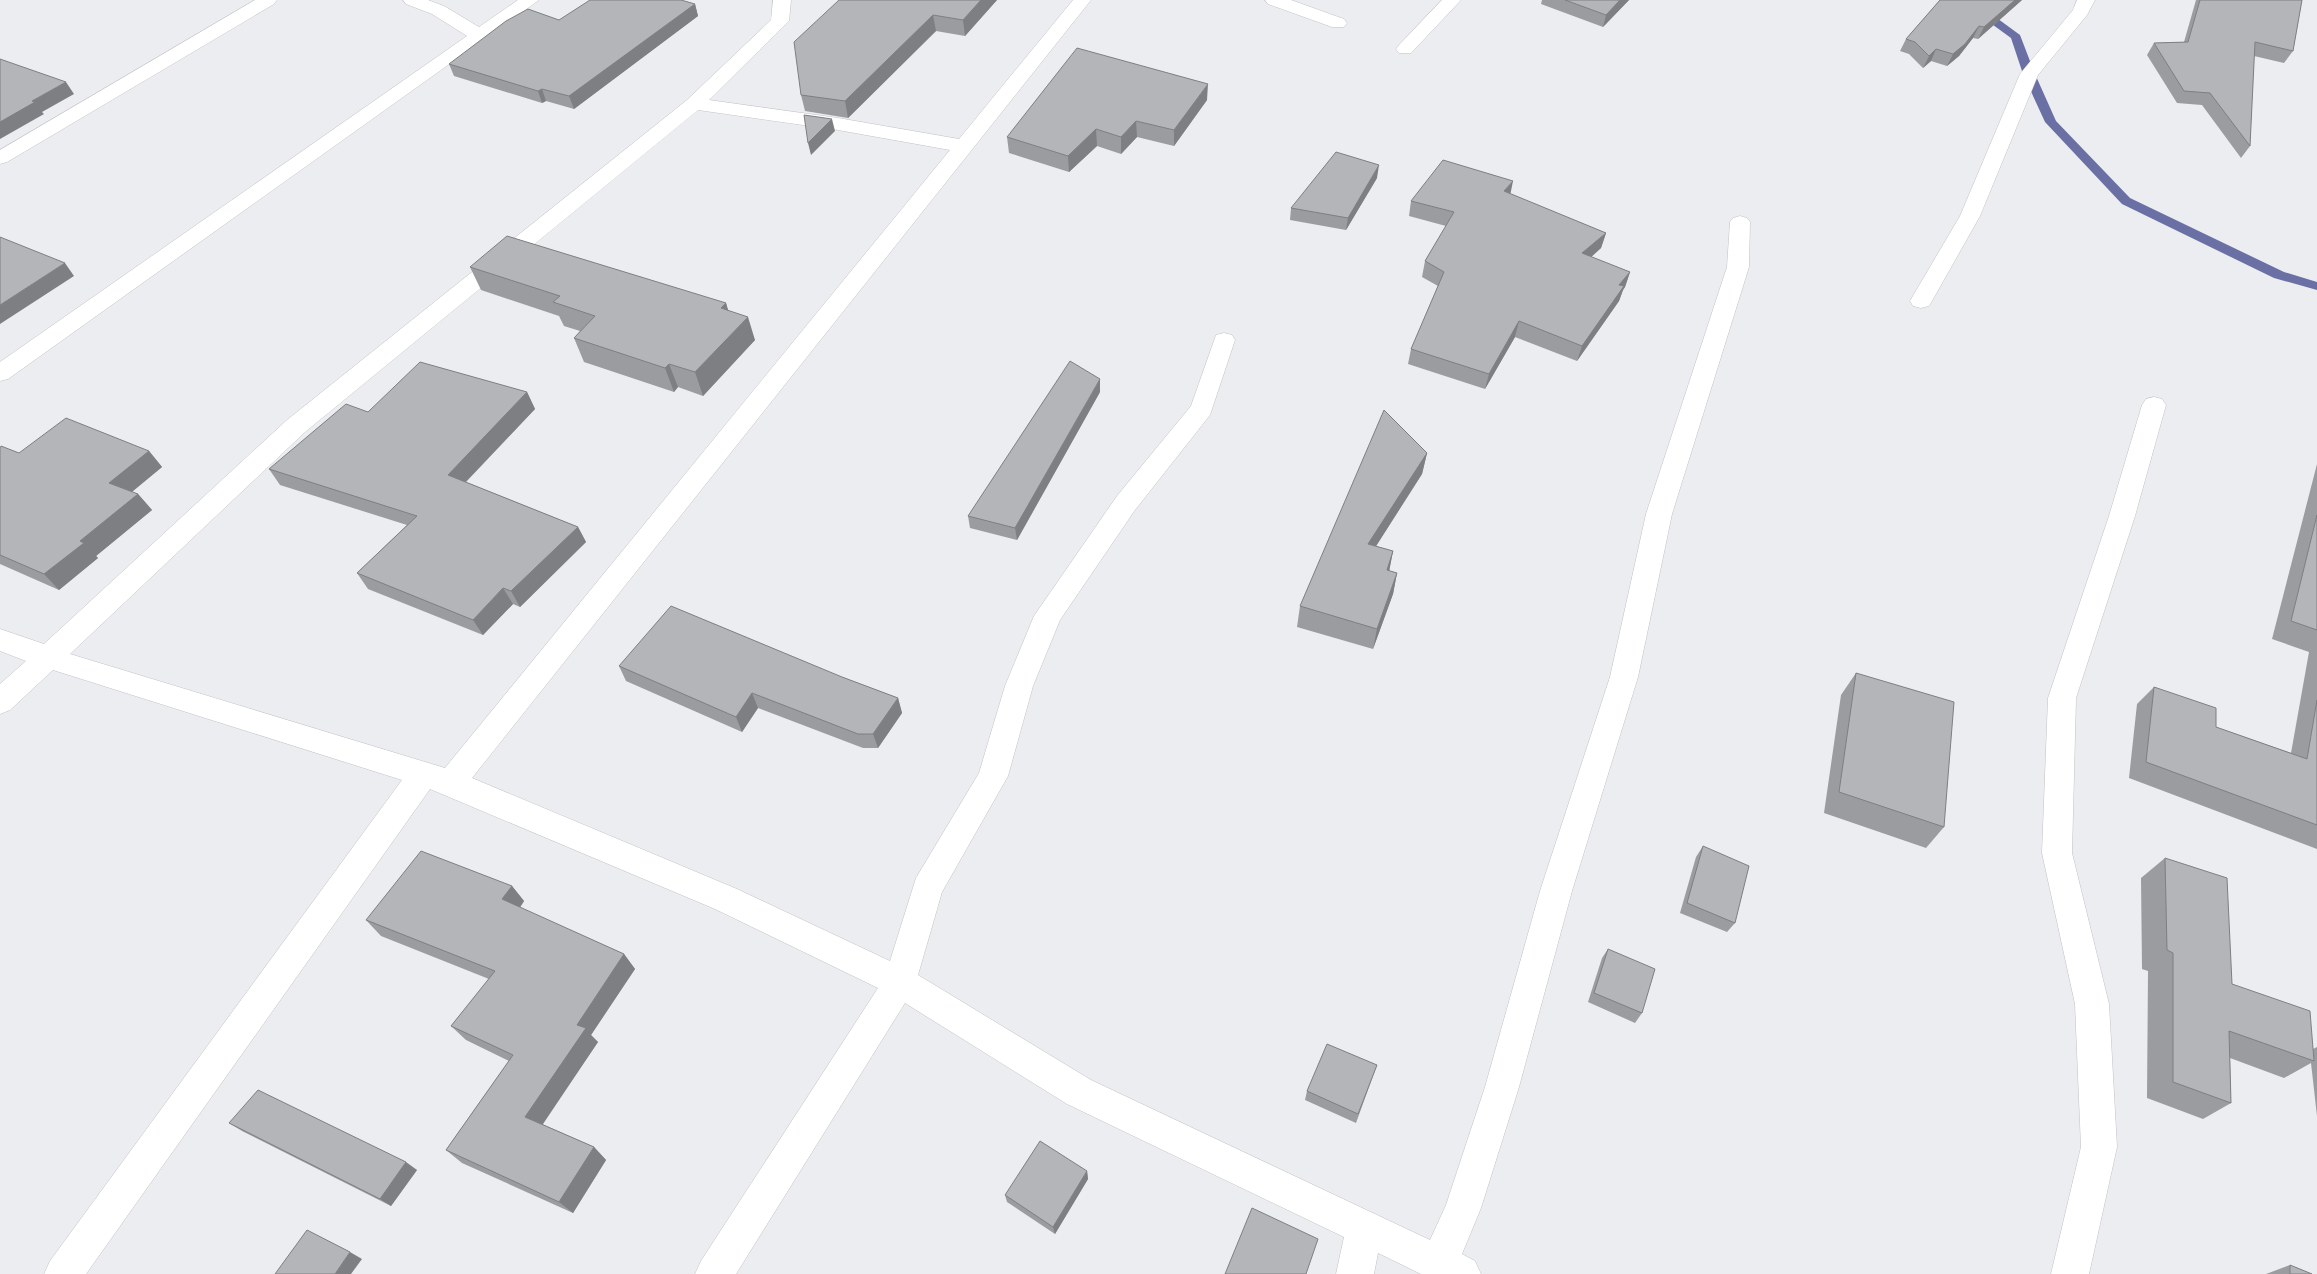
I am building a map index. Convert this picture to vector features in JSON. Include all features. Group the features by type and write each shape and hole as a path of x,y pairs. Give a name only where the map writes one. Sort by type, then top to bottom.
{"street":[{"path":"0,158 268,0"},
{"path":"412,0 438,10 479,35"},
{"path":"0,373 530,0"},
{"path":"0,702 296,426 694,104 780,21 782,0"},
{"path":"63,1274 438,778 1082,0"},
{"path":"1274,0 1338,23"},
{"path":"1405,49 1452,0"},
{"path":"1921,302 1970,216 2028,74 2081,11 2086,0"},
{"path":"694,104 838,124 963,146"},
{"path":"0,640 49,658 438,778 726,900 900,982 1079,1092 1451,1269 1463,1208 1502,1088 1556,890 1624,677 1659,514 1738,267 1740,222"},
{"path":"714,1274 900,982 927,888 994,776 1019,686 1048,616 1126,503 1202,409 1224,340"},
{"path":"2070,1274 2098,1147 2092,1004 2057,853 2062,698 2122,516 2154,405"},
{"path":"1355,1274 1364,1227"}],"building":[{"path":"590,0 681,0 695,4 569,96 542,89 538,91 449,64 506,21 528,9 559,20"},
{"path":"839,0 981,0 963,20 933,15 845,101 801,95 794,42"},
{"path":"1565,0 1620,0 1606,15"},
{"path":"1940,0 2015,0 1984,27 1979,26 1965,44 1953,54 1936,49 1929,56 1915,42 1906,39"},
{"path":"2200,0 2302,0 2293,51 2255,42 2250,146 2210,93 2184,91 2154,43 2188,42"},
{"path":"1077,48 1208,84 1174,130 1136,121 1121,137 1096,129 1068,156 1007,137"},
{"path":"0,59 66,82 0,122"},
{"path":"804,115 832,119 808,143"},
{"path":"1336,152 1379,165 1348,218 1291,208"},
{"path":"1443,160 1513,181 1504,191 1606,233 1582,253 1630,272 1619,285 1624,286 1582,346 1519,321 1489,374 1411,349 1444,272 1425,261 1454,212 1411,201"},
{"path":"507,236 726,303 721,308 748,317 695,372 669,364 665,368 574,338 595,316 553,302 560,296 470,267"},
{"path":"0,237 65,263 0,305"},
{"path":"1070,361 1100,379 1015,528 968,516"},
{"path":"420,362 527,392 448,475 578,527 511,591 503,588 473,620 357,573 417,516 269,469 346,404 368,412"},
{"path":"1384,410 1427,453 1368,544 1393,551 1387,570 1397,573 1377,629 1300,606"},
{"path":"66,418 149,451 109,483 138,494 80,541 84,543 44,574 0,555 0,448 1,446 19,453"},
{"path":"2317,515 2317,630 2291,621"},
{"path":"671,606 842,677 898,698 873,734 858,734 752,693 736,717 619,666"},
{"path":"1856,673 1954,702 1944,827 1839,792"},
{"path":"2154,687 2216,708 2216,727 2307,759 2317,700 2317,825 2146,762"},
{"path":"1703,846 1749,866 1735,923 1687,903"},
{"path":"421,851 512,886 502,899 624,954 577,1025 586,1028 525,1117 594,1147 559,1202 446,1150 513,1055 451,1026 495,971 366,920"},
{"path":"2165,858 2227,878 2232,984 2310,1011 2314,1061 2229,1031 2231,1103 2173,1082 2173,953 2167,950"},
{"path":"1608,949 1655,969 1642,1013 1594,993"},
{"path":"1327,1044 1377,1065 1358,1114 1307,1091"},
{"path":"258,1090 406,1162 380,1199 229,1123"},
{"path":"1040,1141 1087,1171 1053,1227 1005,1195"},
{"path":"1252,1208 1318,1239 1306,1274 1225,1274"},
{"path":"307,1230 350,1252 335,1274 275,1274"},
{"path":"2290,1265 2312,1274 2290,1274"}],"waterway":[{"path":"1958,0 1971,4 2016,37 2029,74 2051,122 2126,201 2279,275 2317,286"}]}
